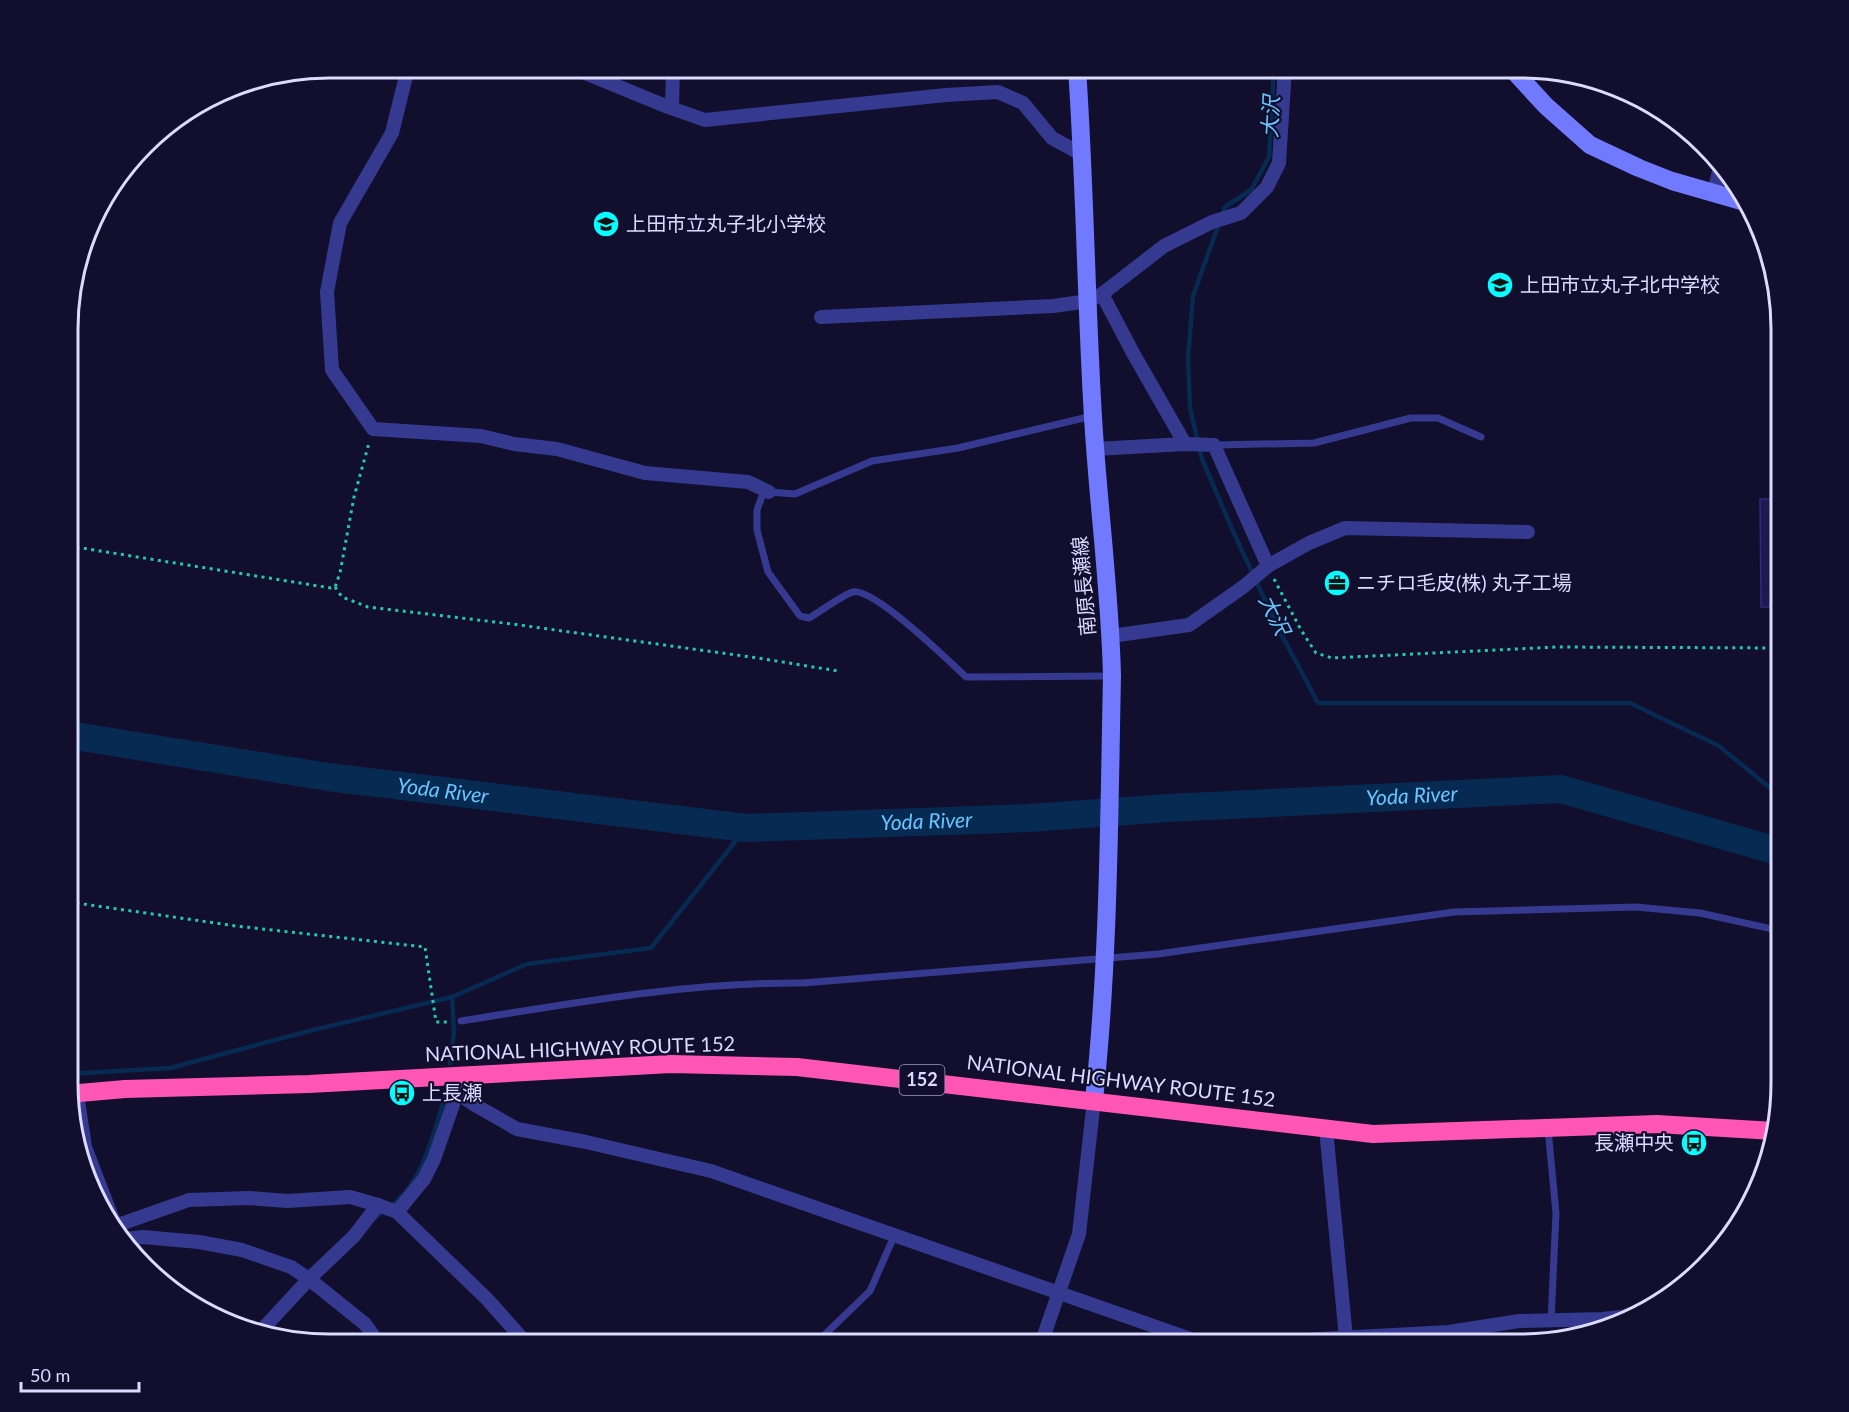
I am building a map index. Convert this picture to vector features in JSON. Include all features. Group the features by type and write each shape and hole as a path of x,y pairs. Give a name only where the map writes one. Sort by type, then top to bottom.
{"highway":[{"name":"NATIONAL HIGHWAY ROUTE 152","path":"79,1093 125,1089 309,1084 457,1084 670,1064 797,1067 1373,1134 1657,1124 1766,1131"}],"main road":[{"name":"南原長瀬線","path":"1078,78 1095,297 1093,415 1111,636 1112,676 1105,960 1094,1100"},
{"path":"1520,78 1546,106 1590,145 1672,181 1734,198"}],"street":[{"path":"406,78 392,133 340,224 327,292 332,370 373,429 481,436 514,444 557,449 645,473 748,482 769,492"},
{"path":"598,78 705,120 934,96 998,92 1023,103 1052,138 1083,156"},
{"path":"672,108 673,78"},
{"path":"821,317 1053,306 1095,297 1164,246 1212,222 1241,213 1267,187 1279,163 1284,78"},
{"path":"1714,191 1718,175"},
{"path":"1095,297 1133,353 1185,444"},
{"path":"1095,449 1185,444 1214,445 1268,566"},
{"path":"1111,636 1189,625 1243,587 1268,566 1309,543 1345,528 1528,532"},
{"path":"397,1212 424,1179 434,1159 457,1084"},
{"path":"457,1084 475,1105 517,1129 586,1142 711,1171 895,1234 1172,1334"},
{"path":"1044,1334 1079,1233 1094,1100"},
{"path":"1326,1129 1346,1334"},
{"path":"88,1153 101,1188"},
{"path":"121,1223 189,1200 249,1198 287,1200 350,1197 397,1212 487,1299 518,1334"},
{"path":"266,1326 309,1279 354,1236 378,1205"},
{"path":"132,1238 174,1239 242,1250 291,1268 309,1279 365,1324 372,1334"},
{"path":"1415,1334 1449,1332 1519,1322 1607,1318"}],"lane":[{"path":"1093,415 958,448 872,461 795,494 769,492 762,496 757,510 757,530 768,572 800,616 809,618 852,592 865,593 907,624 966,677 1112,676"},
{"path":"1214,445 1314,443 1411,418 1438,418 1481,437"},
{"path":"461,1022 641,993 761,983 803,983 1043,962 1105,960 1454,912 1636,907 1700,913 1771,929"},
{"path":"1548,1127 1556,1213 1551,1321"},
{"path":"825,1334 870,1291 895,1234"}],"path":[{"path":"335,587 340,573 354,497 373,429"},
{"path":"78,547 335,587"},
{"path":"1268,566 1301,630 1316,652 1332,658 1557,647 1771,648"},
{"path":"335,587 342,597 368,607 512,624 838,671"},
{"path":"78,903 236,926 425,947 436,1022 448,1022"}],"building":[{"path":"1760,499 1771,499 1771,607 1761,607"}],"waterway":[{"name":"大沢","path":"1273,78 1269,157 1251,190 1225,207 1193,296 1188,358 1190,408 1202,459 1232,529 1278,628 1318,703 1630,703 1719,746 1771,789"},
{"name":"Yoda River","path":"78,736 328,777 746,828 1030,818 1168,808 1561,789 1771,849"},
{"path":"78,1073 170,1068 309,1031 452,997 527,964 651,948 746,828"},
{"path":"450,1063 454,1032 452,997"},
{"path":"375,1218 397,1201 415,1178 428,1151 446,1094"}],"place":[{"name":"上田市立丸子北小学校","path":"606,224"},
{"name":"上田市立丸子北中学校","path":"1500,285"},
{"name":"ニチロ毛皮(株) 丸子工場","path":"1337,583"},
{"name":"上長瀬","path":"402,1093"},
{"name":"長瀬中央","path":"1694,1143"}]}
